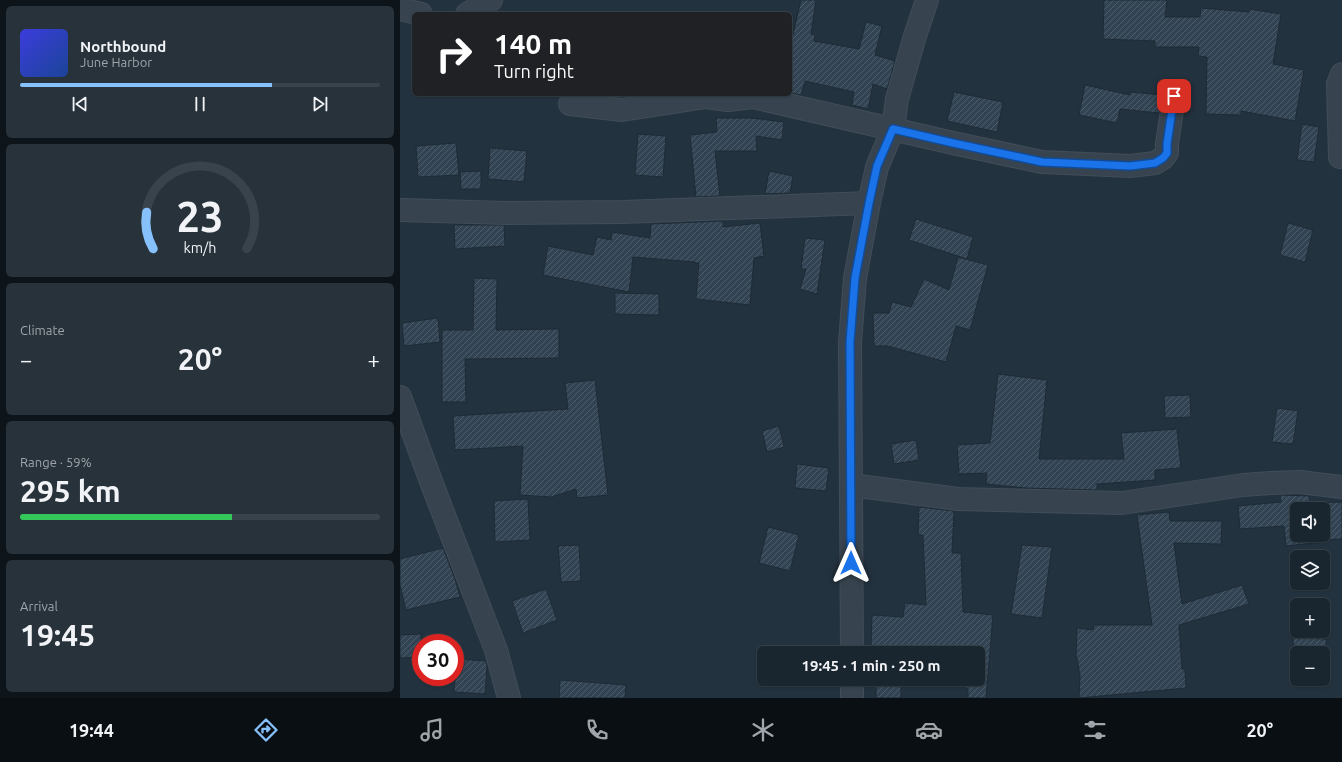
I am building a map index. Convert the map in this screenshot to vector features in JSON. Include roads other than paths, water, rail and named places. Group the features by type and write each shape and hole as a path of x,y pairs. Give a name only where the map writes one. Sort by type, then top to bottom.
{"street":[{"path":"471,12 492,0"},
{"path":"852,646 850,342 855,278 877,166 893,129 897,99 927,0"},
{"path":"400,9 413,12"},
{"path":"1340,157 1338,84 1342,74"},
{"path":"570,104 622,110 706,97 728,100 753,97 1042,162 1130,166 1155,163 1163,158 1167,153 1174,96"},
{"path":"400,210 507,213 623,212 869,203"},
{"path":"400,397 496,650 509,698"},
{"path":"851,485 958,499 1122,503 1250,484 1300,482 1342,487"},
{"path":"852,686 852,698"}]}
